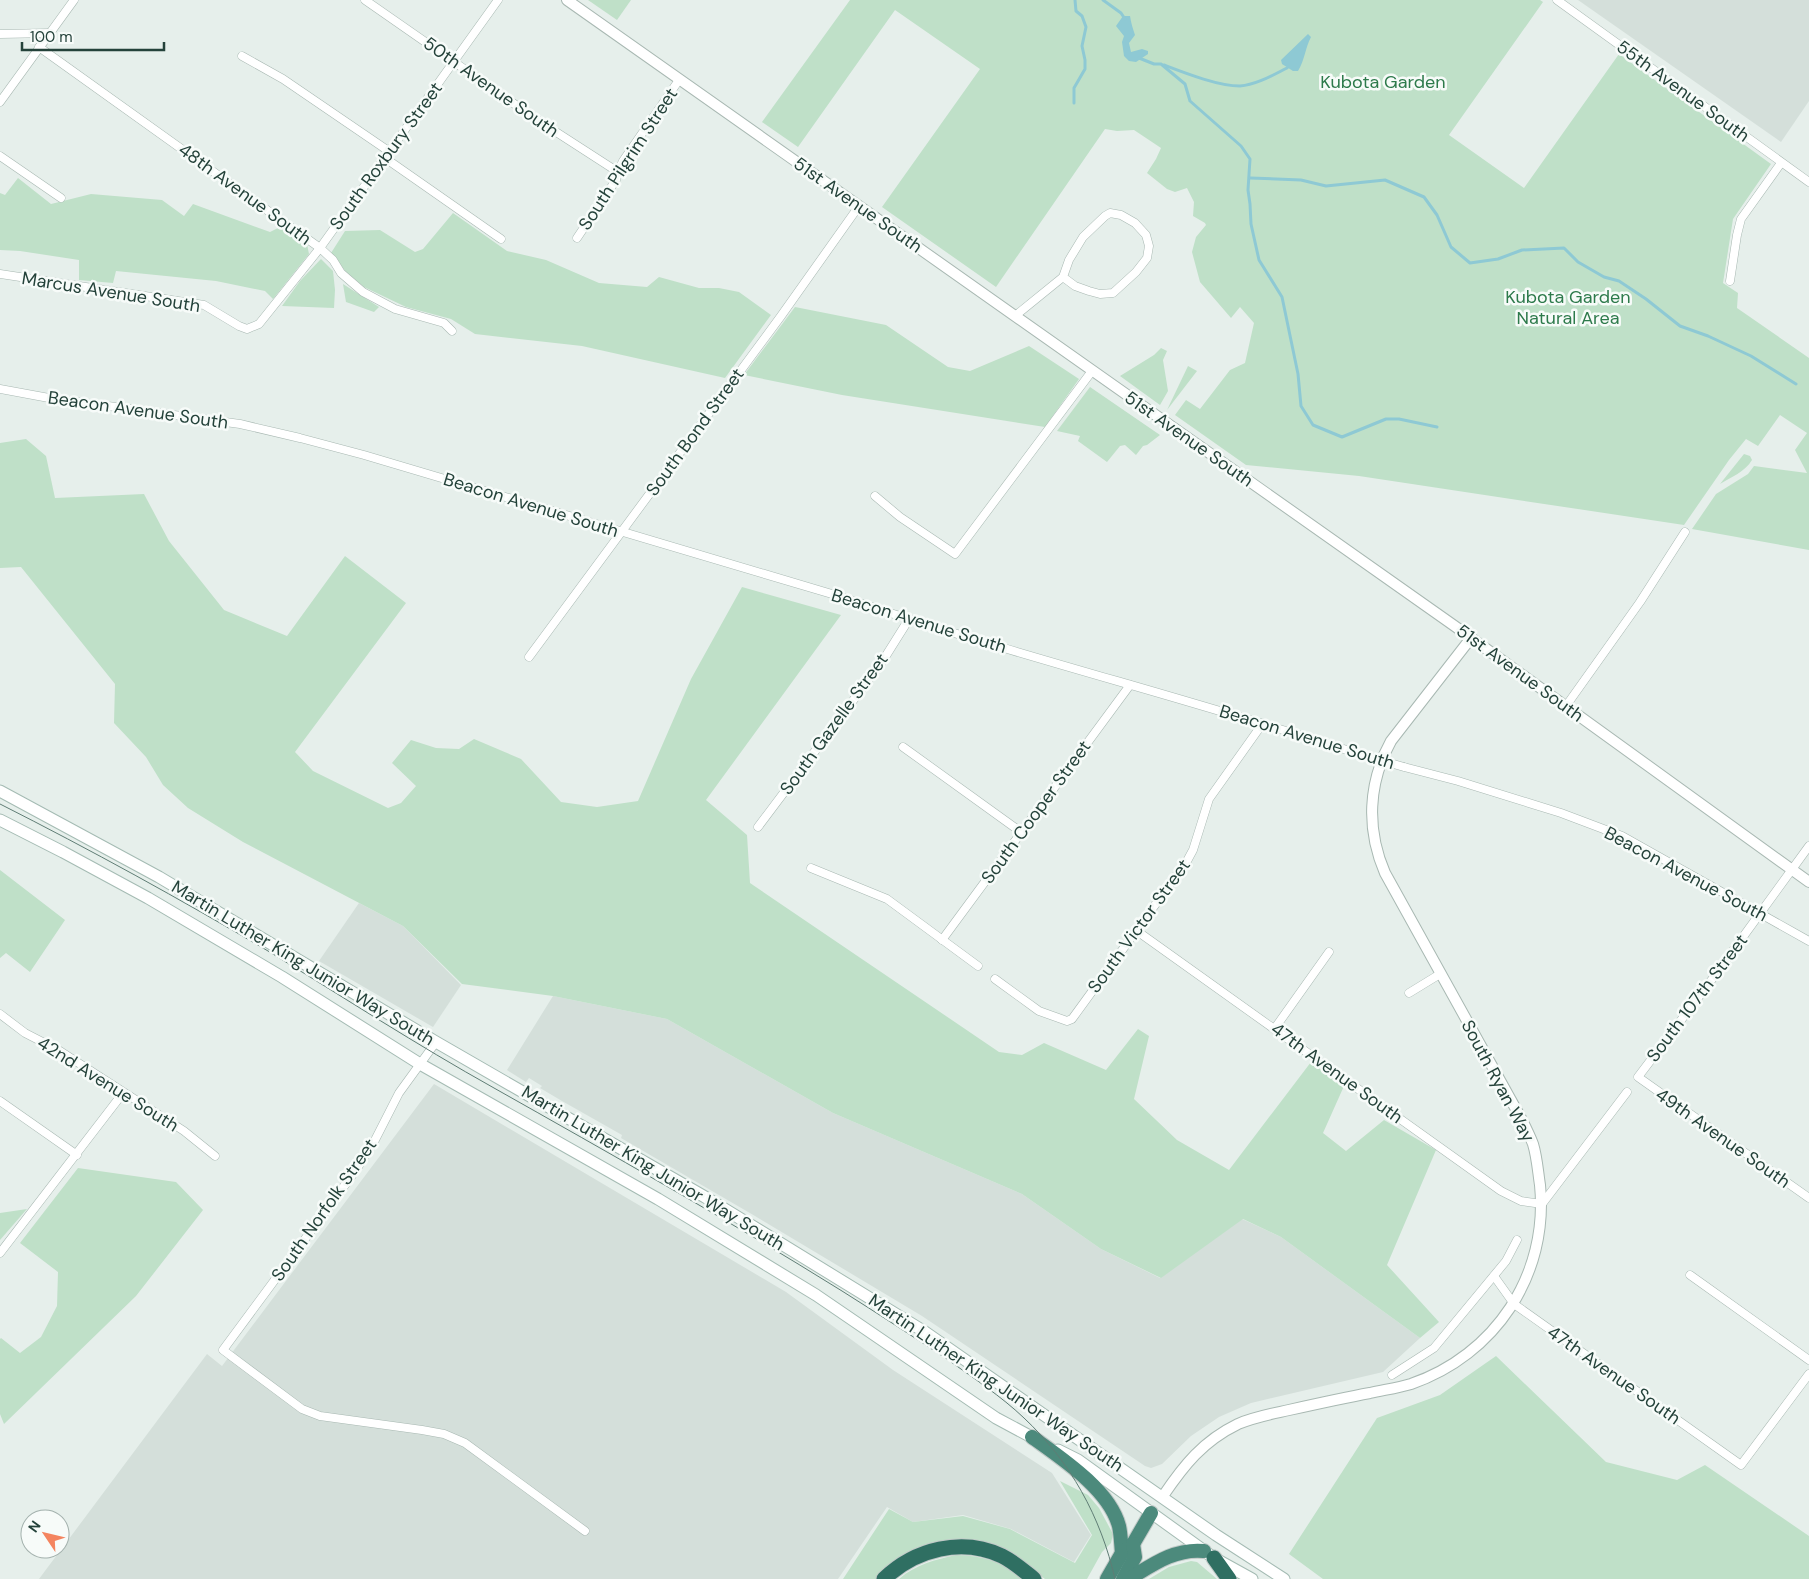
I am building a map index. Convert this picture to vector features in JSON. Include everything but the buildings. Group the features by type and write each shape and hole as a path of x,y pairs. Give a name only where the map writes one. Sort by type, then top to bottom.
{"highway":[{"path":"1032,1437 1071,1464 1106,1501 1127,1549 1135,1557 1123,1579"},
{"path":"1107,1579 1151,1513"},
{"path":"884,1579 896,1568 920,1555 954,1547 981,1550 1002,1556 1034,1579"},
{"path":"1128,1579 1165,1558 1189,1551 1209,1554 1229,1579"}],"main road":[{"name":"Martin Luther King Junior Way South","path":"0,791 151,873 436,1042 705,1197 925,1332 1216,1535 1284,1579"},
{"name":"Martin Luther King Junior Way South","path":"0,820 148,898 282,977 420,1064 652,1196 776,1270 996,1418 1078,1460 1209,1554 1252,1579"},
{"path":"1151,1513 1162,1496"}],"street":[{"path":"0,102 74,0"},
{"name":"50th Avenue South","path":"365,0 536,119 618,172"},
{"name":"South Roxbury Street","path":"247,329 259,324 320,248 498,0"},
{"name":"51st Avenue South","path":"567,0 1566,706 1809,882"},
{"name":"55th Avenue South","path":"1557,0 1809,182"},
{"path":"0,34 50,32"},
{"name":"48th Avenue South","path":"39,47 320,248 333,260 341,273 363,292 395,309 444,322 452,331"},
{"path":"242,56 283,79 502,238"},
{"name":"South Pilgrim Street","path":"577,238 616,180 623,161 679,80"},
{"path":"0,156 61,198"},
{"path":"1730,281 1739,226 1742,219 1782,163"},
{"name":"South Bond Street","path":"529,657 805,283 859,206"},
{"path":"1015,316 1063,277 1069,260 1083,237 1099,221 1110,214 1122,215 1146,235 1149,246 1147,258 1136,272 1113,293 1106,294 1089,291 1075,286 1063,277"},
{"name":"Marcus Avenue South","path":"0,274 204,305 247,329"},
{"path":"875,496 900,517 954,554 1092,372"},
{"name":"Beacon Avenue South","path":"0,389 49,398 240,424 364,455 1130,685 1263,723 1359,754 1561,812 1622,836 1809,941"},
{"path":"1566,706 1640,602 1685,532"},
{"name":"South Gazelle Street","path":"758,827 882,662 909,619"},
{"name":"South Ryan Way","path":"1162,1496 1182,1467 1196,1453 1238,1424 1267,1414 1409,1385 1460,1360 1476,1348 1502,1320 1514,1304 1526,1281 1540,1233 1542,1204 1533,1145 1522,1120 1382,866 1376,849 1373,830 1372,802 1377,772 1382,757 1391,741 1470,638"},
{"name":"South Cooper Street","path":"942,940 1130,685"},
{"name":"South Victor Street","path":"995,979 1039,1012 1067,1021 1072,1019 1187,861 1193,850 1210,797 1263,723"},
{"path":"903,747 1021,832"},
{"name":"South 107th Street","path":"1638,1077 1809,846"},
{"path":"811,868 887,899 978,966"},
{"name":"47th Avenue South","path":"1137,931 1501,1191 1521,1201 1542,1204"},
{"path":"1275,1028 1330,952"},
{"path":"1409,993 1440,974"},
{"name":"42nd Avenue South","path":"0,1014 25,1033 60,1051 184,1131 215,1156"},
{"name":"South Norfolk Street","path":"436,1042 399,1093 375,1140 356,1170 224,1350 302,1409 309,1412 320,1416 422,1430 454,1438 585,1531"},
{"name":"49th Avenue South","path":"1638,1077 1809,1198"},
{"path":"1542,1204 1627,1092"},
{"path":"0,1253 123,1093"},
{"path":"0,1101 77,1155"},
{"path":"1392,1375 1434,1348 1506,1261 1517,1240"},
{"path":"1690,1275 1809,1360"},
{"name":"47th Avenue South","path":"1494,1276 1514,1304 1741,1466 1809,1374"}],"shaded area":[{"path":"1578,0 1809,0 1809,101 1781,142"},
{"path":"359,903 403,926 461,985 433,1027 319,961"},
{"path":"553,996 667,1019 833,1113 1022,1194 1101,1249 1160,1278 1242,1219 1281,1237 1420,1338 1383,1372 1251,1403 1219,1417 1191,1436 1162,1464 1151,1468 1145,1466 922,1316 621,1138 622,1135 540,1088 542,1086 529,1078 526,1082 507,1070"},
{"path":"434,1084 786,1292 893,1370 1052,1473 1091,1535 1074,1562 1011,1529 963,1515 913,1522 887,1507 838,1579 39,1579 54,1559 70,1559 70,1537 207,1354 222,1366"}],"green space":[{"path":"588,0 631,0 617,20"},
{"path":"850,0 1540,0 1543,2 1449,135 1524,188 1619,54 1771,164 1733,219 1723,283 1738,293 1737,308 1809,358 1809,550 1692,529 1716,494 1748,474 1754,466 1807,473 1795,450 1807,433 1780,415 1758,446 1746,439 1729,460 1684,525 1359,476 1246,465 1175,415 1186,400 1200,409 1230,370 1245,363 1254,323 1240,307 1231,318 1200,282 1192,252 1196,237 1206,225 1193,216 1194,202 1187,188 1175,192 1167,189 1147,173 1161,148 1134,130 1117,131 1105,129 996,287 882,207 980,69 895,10 798,147 762,122"},
{"path":"18,178 51,204 91,194 162,200 184,216 193,204 270,232 282,226 307,244 309,254 273,299 265,291 216,281 116,271 113,283 79,280 79,260 20,251 0,250 0,193 5,195"},
{"path":"453,213 507,251 546,260 599,283 647,287 659,277 699,288 719,288 739,292 771,315 725,378 582,346 475,334 451,319 406,307 364,287 346,272 331,253 345,231 380,230 415,252 423,249"},
{"path":"321,259 333,271 334,308 282,306 300,281"},
{"path":"343,284 379,307 374,312 346,302"},
{"path":"795,307 886,325 948,367 970,371 1029,346 1079,379 1045,427 842,395 744,375"},
{"path":"1161,348 1167,351 1163,360 1168,391 1160,405 1120,376 1154,355"},
{"path":"1188,366 1197,371 1167,410"},
{"path":"1090,387 1160,435 1143,446 1136,455 1125,445 1120,446 1107,462 1078,441 1080,436 1057,431"},
{"path":"26,439 46,456 55,498 144,494 169,541 224,610 287,636 345,556 406,603 295,752 313,771 388,808 401,803 416,786 392,763 411,740 436,748 459,749 474,739 521,759 561,802 597,807 638,801 691,679 742,587 841,615 706,800 747,835 750,883 999,1052 1022,1055 1044,1043 1106,1070 1138,1029 1149,1036 1134,1099 1177,1140 1229,1170 1311,1062 1344,1086 1323,1133 1346,1151 1384,1120 1436,1150 1387,1265 1439,1322 1420,1338 1281,1237 1243,1219 1161,1278 1101,1249 1022,1194 833,1113 667,1019 553,996 462,984 403,926 243,842 188,808 163,785 146,757 114,723 115,684 21,567 0,568 0,443"},
{"path":"1744,454 1750,456 1752,460 1749,464 1742,471 1720,484"},
{"path":"0,870 65,920 30,972 6,953 0,958"},
{"path":"78,1168 176,1182 203,1210 136,1296 4,1424 0,1414 0,1339 20,1353 41,1337 57,1306 58,1272 20,1243"},
{"path":"27,1209 0,1240 0,1213"},
{"path":"1496,1356 1606,1462 1677,1480 1705,1465 1809,1536 1809,1579 1323,1579 1289,1554 1377,1418 1440,1395"},
{"path":"1060,1481 1088,1495 1099,1508 1113,1534 1111,1543 1102,1552 1087,1579 1045,1579 1016,1557 941,1544 914,1550 887,1568 877,1579 843,1579 889,1509 913,1522 963,1516 1010,1529 1075,1563 1092,1535"},
{"path":"956,1555 993,1561 1025,1579 899,1579 919,1566"},
{"path":"1191,1561 1197,1562 1217,1579 1149,1579 1169,1567"}],"water":[{"path":"1123,16 1130,16 1135,35 1129,43 1131,52 1142,49 1148,51 1148,54 1136,62 1129,61 1124,56 1122,42 1124,36 1116,26"},
{"path":"1308,34 1311,37 1302,63 1298,71 1293,71 1282,64 1281,60"}],"waterway":[{"path":"1074,103 1074,88 1085,69 1082,46 1086,27 1082,16 1076,11 1075,0"},
{"path":"1103,0 1121,13 1125,19"},
{"path":"1139,58 1154,64 1161,64 1185,84 1190,101 1241,146 1250,159 1248,190 1251,224 1259,260 1282,297 1298,374 1301,406 1313,425 1342,437 1386,419 1399,419 1437,427"},
{"path":"1164,65 1212,81 1240,86 1258,82 1287,68"},
{"path":"1250,178 1301,180 1326,186 1385,180 1424,197 1437,215 1451,247 1470,263 1498,259 1522,250 1564,248 1578,262 1604,277 1619,281 1646,299 1680,326 1708,336 1751,356 1796,384"}],"tram line":[{"path":"0,804 135,875 268,951 465,1072 756,1239 842,1291 947,1359 987,1387 1015,1410 1041,1435 1056,1453 1082,1491 1092,1512 1109,1556 1115,1579"}],"park label":[{"name":"Kubota Garden","path":"1383,82"},
{"name":"Kubota Garden Natural Area","path":"1568,307"}]}
